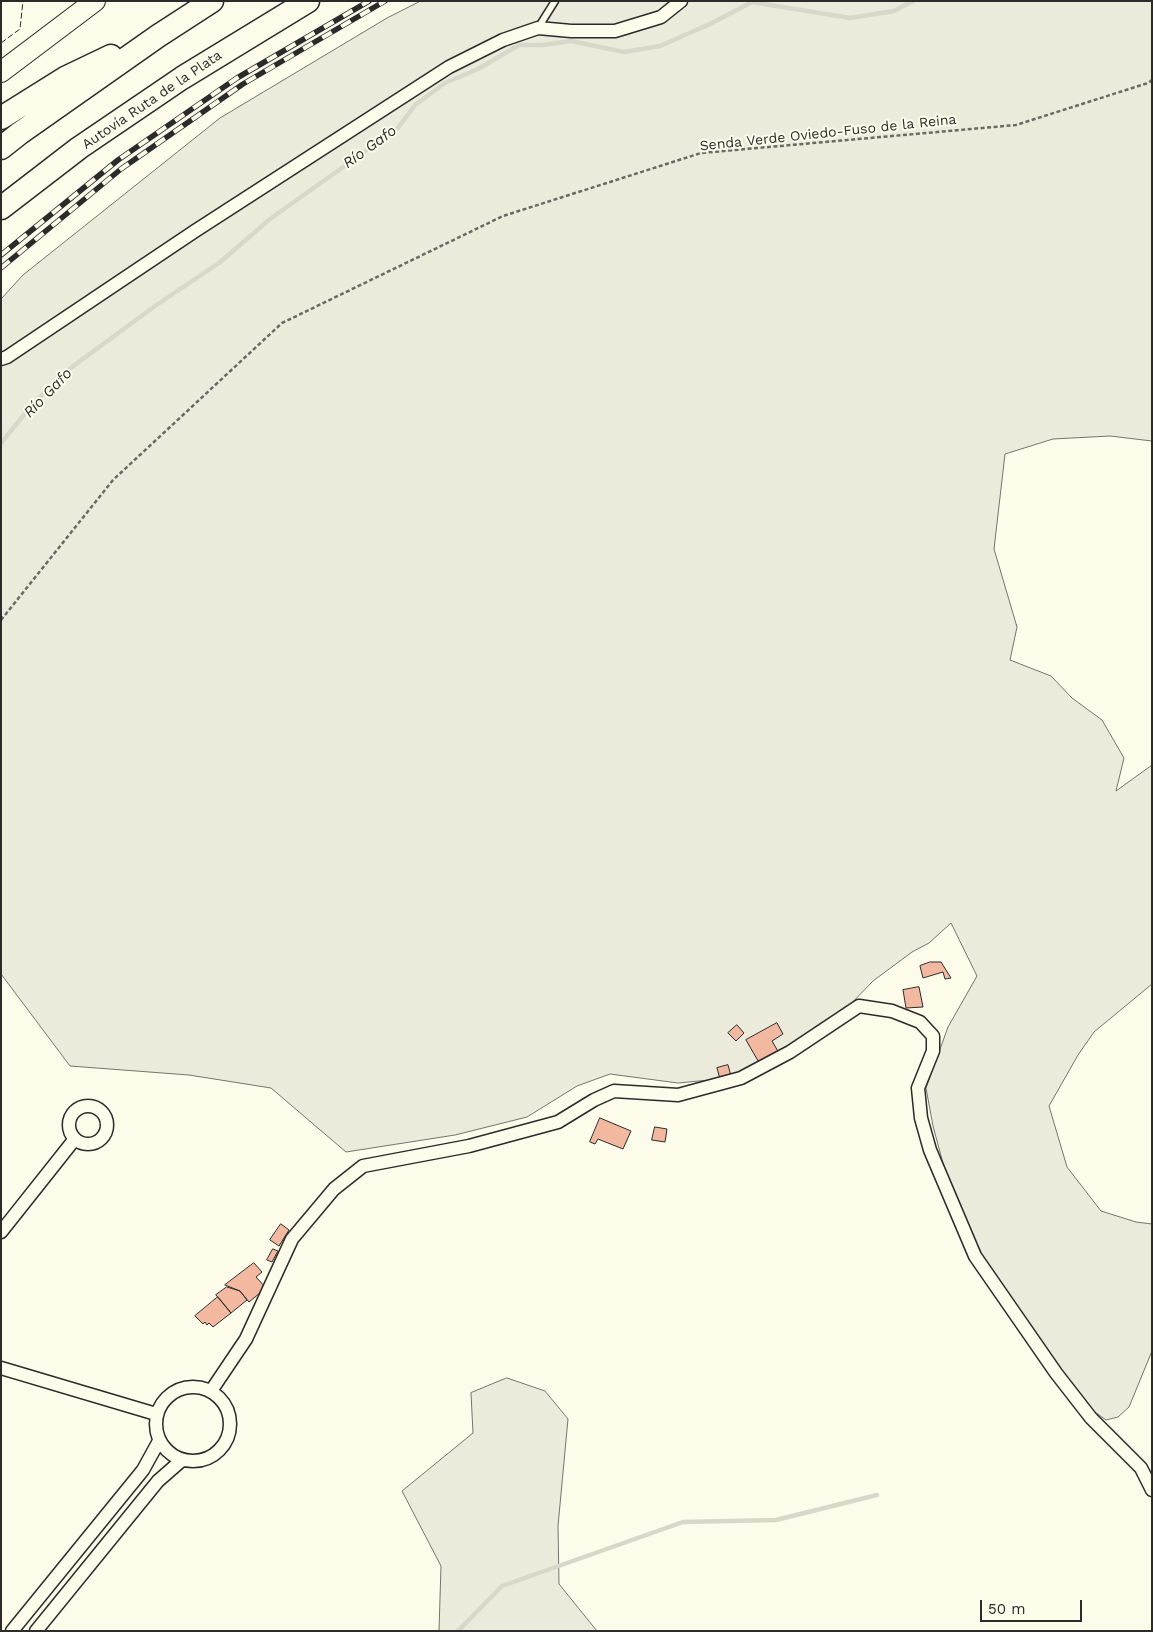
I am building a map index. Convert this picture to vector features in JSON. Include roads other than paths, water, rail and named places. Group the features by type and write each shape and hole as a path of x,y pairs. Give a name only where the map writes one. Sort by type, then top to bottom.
{"highway":[{"path":"1,72 95,1"},
{"path":"37,44 108,1"},
{"path":"1,148 158,36 212,1"},
{"name":"Autovía Ruta de la Plata","path":"1,208 87,142 182,78 308,1"},
{"path":"275,20 314,1"},
{"path":"1,118 65,78 158,36"}],"street":[{"path":"1,359 7,357 195,231 449,67 504,40 538,28 571,31 615,31 661,17 681,1"},
{"path":"212,1391 246,1339 292,1239 334,1189 364,1166 469,1146 558,1122 594,1100 614,1091 678,1095 741,1078 790,1052 859,1006 892,1011 920,1022 933,1036 933,1051 918,1088 921,1118 930,1150 975,1256 1056,1373 1091,1418 1140,1468 1152,1490"},
{"path":"1,1232 74,1140"},
{"path":"1,1368 156,1414"},
{"path":"198,1386 212,1391 224,1402 230,1416 230,1430 226,1442 218,1452 203,1460 182,1460 168,1452 159,1441 155,1429 156,1414 166,1397 176,1390 198,1386"},
{"path":"12,1631 143,1470 159,1441"},
{"path":"36,1631 158,1481 182,1460"}],"lane":[{"path":"538,28 555,1"}],"waterway":[{"name":"Río Gafo","path":"1,443 32,405 68,370 155,306 219,263 270,219 398,128 415,105 445,83 478,69 519,45 543,45 571,41 624,52 660,46 710,24 752,2 850,18 894,11 913,1"},
{"path":"458,1631 502,1586 683,1522 776,1520 877,1495"}],"railway":[{"path":"1,255 118,160 237,78 369,1"},
{"path":"1,268 121,169 243,84 385,1"}]}
